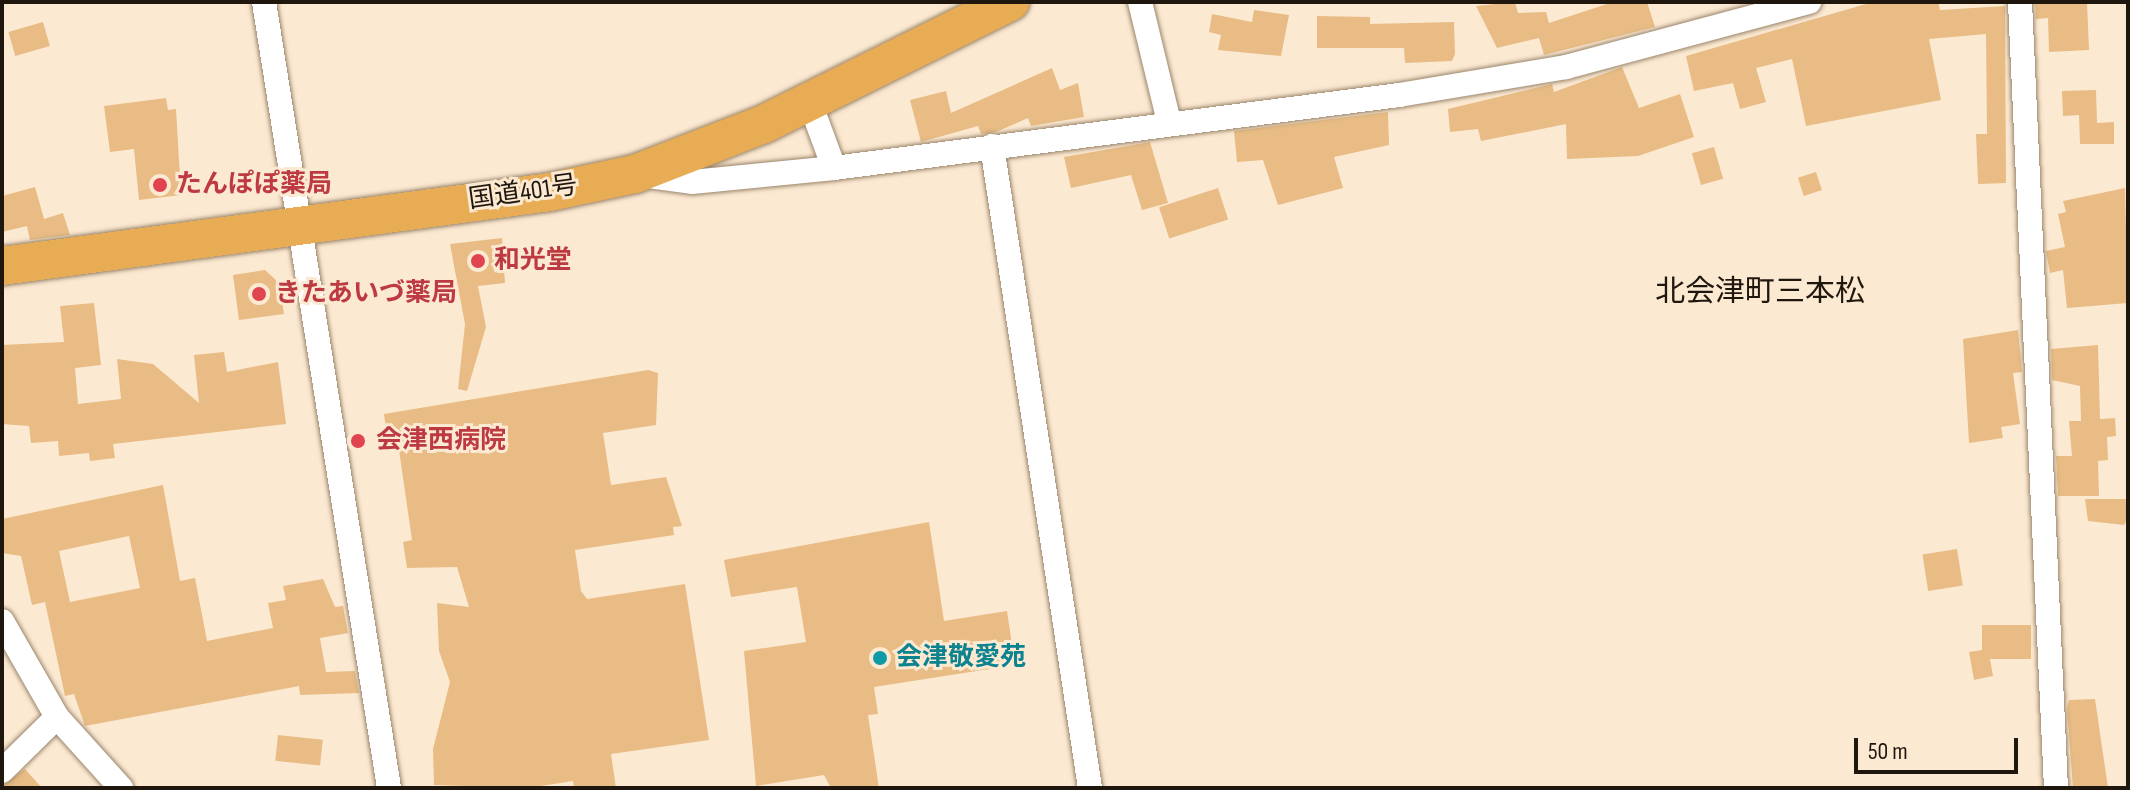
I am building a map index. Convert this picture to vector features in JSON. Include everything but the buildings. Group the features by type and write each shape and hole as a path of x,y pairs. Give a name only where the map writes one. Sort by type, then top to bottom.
{"highway":[{"name":"国道401号","path":"2,266 635,174 810,103 1010,2"}],"street":[{"path":"264,2 302,223 389,788"},
{"path":"1140,2 1169,122"},
{"path":"635,174 692,182 834,168 1566,67 1747,10 1809,2"},
{"path":"2020,2 2056,788"},
{"path":"810,103 834,168"},
{"path":"992,146 1090,788"},
{"path":"2,621 57,717 121,788"},
{"path":"2,771 57,717"}],"place":[{"name":"たんぽぽ薬局","path":"160,185"},
{"name":"和光堂","path":"478,261"},
{"name":"きたあいづ薬局","path":"259,294"},
{"name":"会津西病院","path":"358,441"},
{"name":"会津敬愛苑","path":"880,658"}],"district":[{"name":"北会津町三本松","path":"1760,292"}]}
